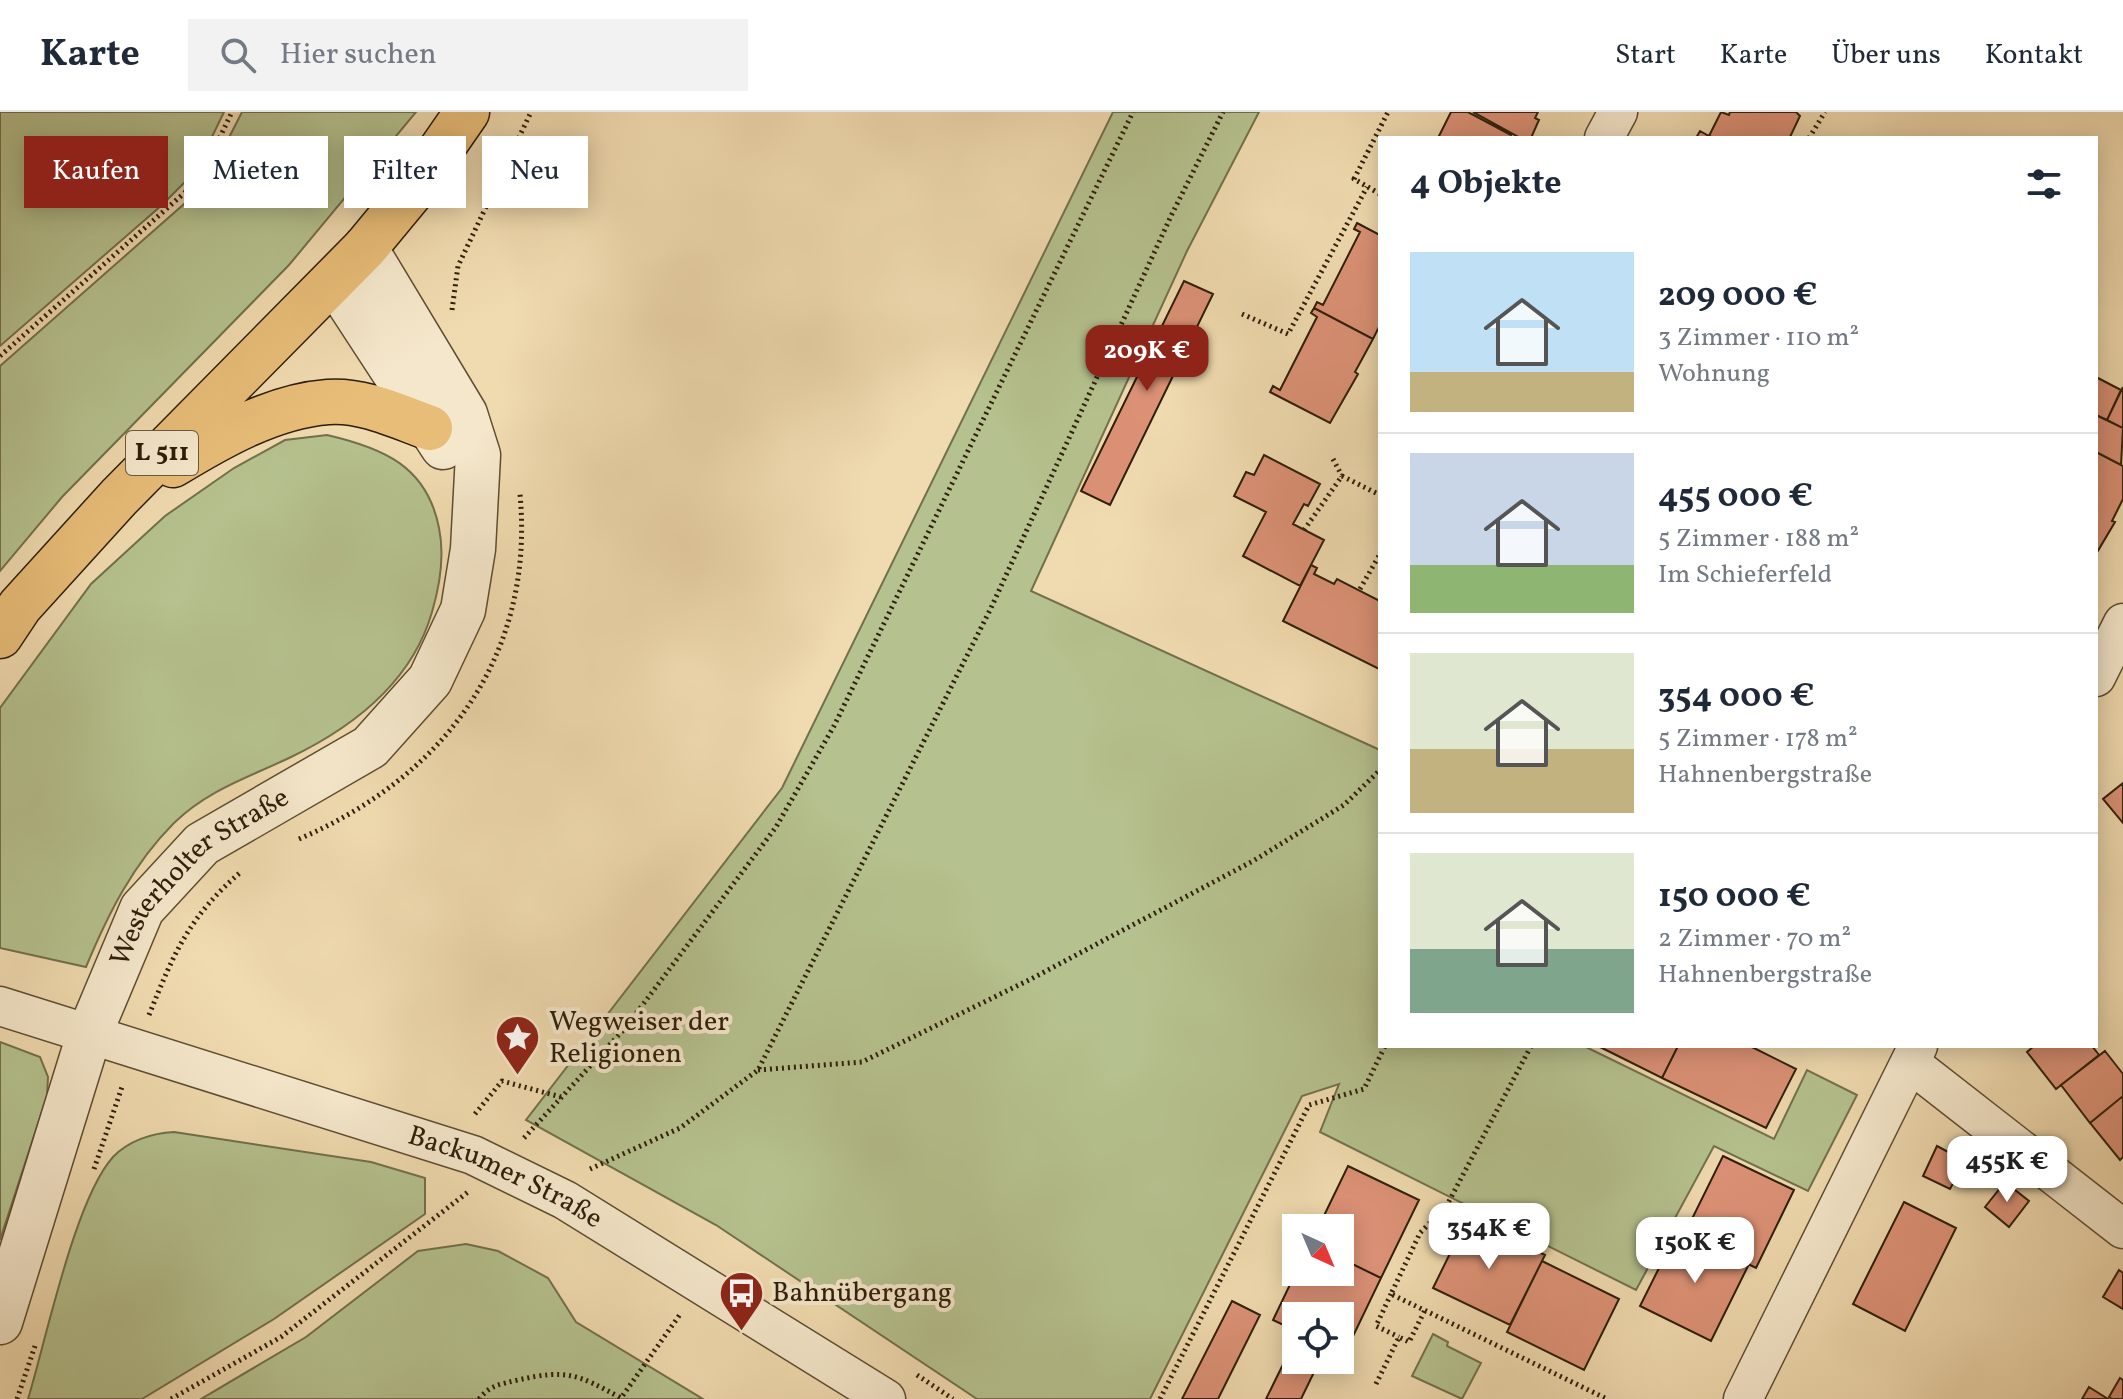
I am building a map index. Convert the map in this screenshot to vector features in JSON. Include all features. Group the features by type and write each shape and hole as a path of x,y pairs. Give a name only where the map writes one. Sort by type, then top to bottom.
{"main road":[{"name":"L 511","path":"0,636 20,606 119,497 365,248 413,190 467,112"},
{"path":"119,497 222,435 282,412 329,401 372,407 430,428"}],"street":[{"path":"1605,136 1618,112"},
{"name":"Westerholter Straße","path":"0,1322 89,1035 142,909 171,874 202,844 370,747 430,680 463,610 477,499 478,455 465,414 365,248"},
{"path":"334,280 477,499"},
{"path":"2098,673 2123,623"},
{"name":"Backumer Straße","path":"0,1006 473,1155 565,1200 886,1399"},
{"path":"1743,1399 1914,1054 2123,1229"}],"path":[{"path":"0,356 190,188 206,166 232,112"},
{"path":"458,322 452,311 458,266 531,112"},
{"path":"526,1136 626,1027 783,814 834,726 1133,112"},
{"path":"590,1169 680,1128 758,1070 991,608 1171,216 1223,112"},
{"path":"1378,193 1354,179 1388,112"},
{"path":"1810,136 1825,112"},
{"path":"1242,314 1288,334 1367,187"},
{"path":"1333,459 1342,476 1378,494"},
{"path":"1304,530 1342,476"},
{"path":"293,841 337,822 405,778 454,726 476,692 498,649 513,602 522,520 520,489"},
{"path":"1360,589 1378,558"},
{"path":"758,1070 862,1062 877,1055 1031,979 1253,861 1344,805 1378,772"},
{"path":"150,1012 174,950 196,916 251,863"},
{"path":"1160,1399 1309,1105 1364,1089 1384,1048"},
{"path":"1425,1310 1409,1342 1376,1326 1420,1233 1447,1205 1530,1048"},
{"path":"475,1114 502,1081 561,1097"},
{"path":"171,1399 281,1337 473,1188"},
{"path":"1391,1294 1607,1399"},
{"path":"479,1399 489,1387 555,1371 591,1381 622,1398 687,1304"},
{"path":"1376,1384 1399,1337"}],"green space":[{"path":"0,112 224,112 212,136 184,136 184,183 168,199 168,136 24,136 24,208 159,208 0,346"},
{"path":"242,112 416,112 396,136 344,136 344,199 289,265 62,497 0,571 0,366 184,204 184,208 328,208 328,136 230,136"},
{"path":"1113,112 1259,112 1187,251 1031,591 1378,749 1378,1048 1588,1048 1774,1139 1807,1070 1857,1095 1808,1191 1714,1146 1636,1290 1320,1132 1339,1084 1302,1096 1150,1399 977,1399 716,1225 526,1120 782,788"},
{"path":"327,435 366,446 400,463 424,489 433,507 441,539 439,581 423,637 410,660 395,681 357,717 312,746 214,793 174,823 146,855 123,890 86,967 0,948 0,708 91,584 165,516 234,468 285,440"},
{"path":"0,1042 40,1057 48,1077 47,1096 0,1240"},
{"path":"174,1132 371,1162 425,1178 425,1214 274,1319 142,1399 28,1399 74,1236 99,1177 113,1157 126,1146 149,1136"},
{"path":"466,1244 498,1251 548,1278 576,1322 703,1399 201,1399 306,1337 418,1251"},
{"path":"1433,1334 1448,1342 1447,1346 1481,1363 1462,1399 1412,1376"}],"building":[{"path":"1451,112 1468,112 1511,135 1510,136 1439,136"},
{"path":"1473,112 1538,112 1535,118 1539,120 1532,136 1516,136"},
{"path":"1721,112 1729,115 1730,112 1796,112 1800,116 1790,136 1709,136"},
{"path":"1357,223 1378,234 1378,329 1373,339 1314,308 1317,302 1323,305 1360,232 1354,229"},
{"path":"1184,281 1213,294 1110,505 1081,491"},
{"path":"1314,308 1373,339 1355,372 1358,374 1330,423 1270,392 1273,386 1280,390 1317,317 1311,313"},
{"path":"2098,378 2121,390 2107,420 2098,416"},
{"path":"2123,387 2123,428 2107,420"},
{"path":"2098,416 2123,428 2121,465 2098,453"},
{"path":"2098,453 2123,466 2123,499 2112,521 2115,522 2098,551"},
{"path":"1264,455 1320,484 1293,524 1324,540 1300,586 1243,556 1266,512 1234,496 1246,472 1254,475"},
{"path":"1311,565 1317,568 1314,574 1334,584 1337,579 1378,600 1378,668 1283,621"},
{"path":"2123,783 2123,823 2103,799"},
{"path":"1602,1048 1677,1048 1662,1078"},
{"path":"1677,1048 1754,1048 1796,1069 1766,1128 1662,1078"},
{"path":"2032,1048 2094,1048 2099,1055 2056,1089 2027,1052"},
{"path":"2105,1051 2123,1074 2123,1096 2090,1123 2061,1085"},
{"path":"2123,1096 2123,1157 2120,1160 2090,1123"},
{"path":"1937,1146 1965,1161 1950,1189 1923,1176"},
{"path":"1723,1156 1794,1190 1756,1268 1685,1233"},
{"path":"1348,1166 1419,1200 1381,1278 1354,1265 1354,1214 1325,1214"},
{"path":"2005,1182 2029,1201 2009,1227 1985,1207"},
{"path":"1904,1202 1956,1228 1905,1331 1853,1304"},
{"path":"1468,1217 1545,1255 1510,1325 1433,1288"},
{"path":"1678,1230 1749,1264 1711,1341 1640,1306"},
{"path":"1542,1261 1619,1299 1584,1370 1507,1332"},
{"path":"1354,1265 1381,1278 1354,1334 1354,1302 1282,1302 1282,1324 1273,1320 1289,1286 1354,1286"},
{"path":"2119,1270 2123,1273 2123,1309 2103,1297"},
{"path":"1232,1301 1260,1315 1218,1399 1182,1399"},
{"path":"1282,1366 1282,1374 1313,1374 1301,1399 1266,1399"},
{"path":"2120,1378 2123,1380 2123,1399 2112,1399 2109,1397"},
{"path":"2089,1387 2108,1399 2082,1399"}],"place":[{"name":"Wegweiser der Religionen","path":"518,1077"},
{"name":"Bahnübergang","path":"741,1332"}]}
